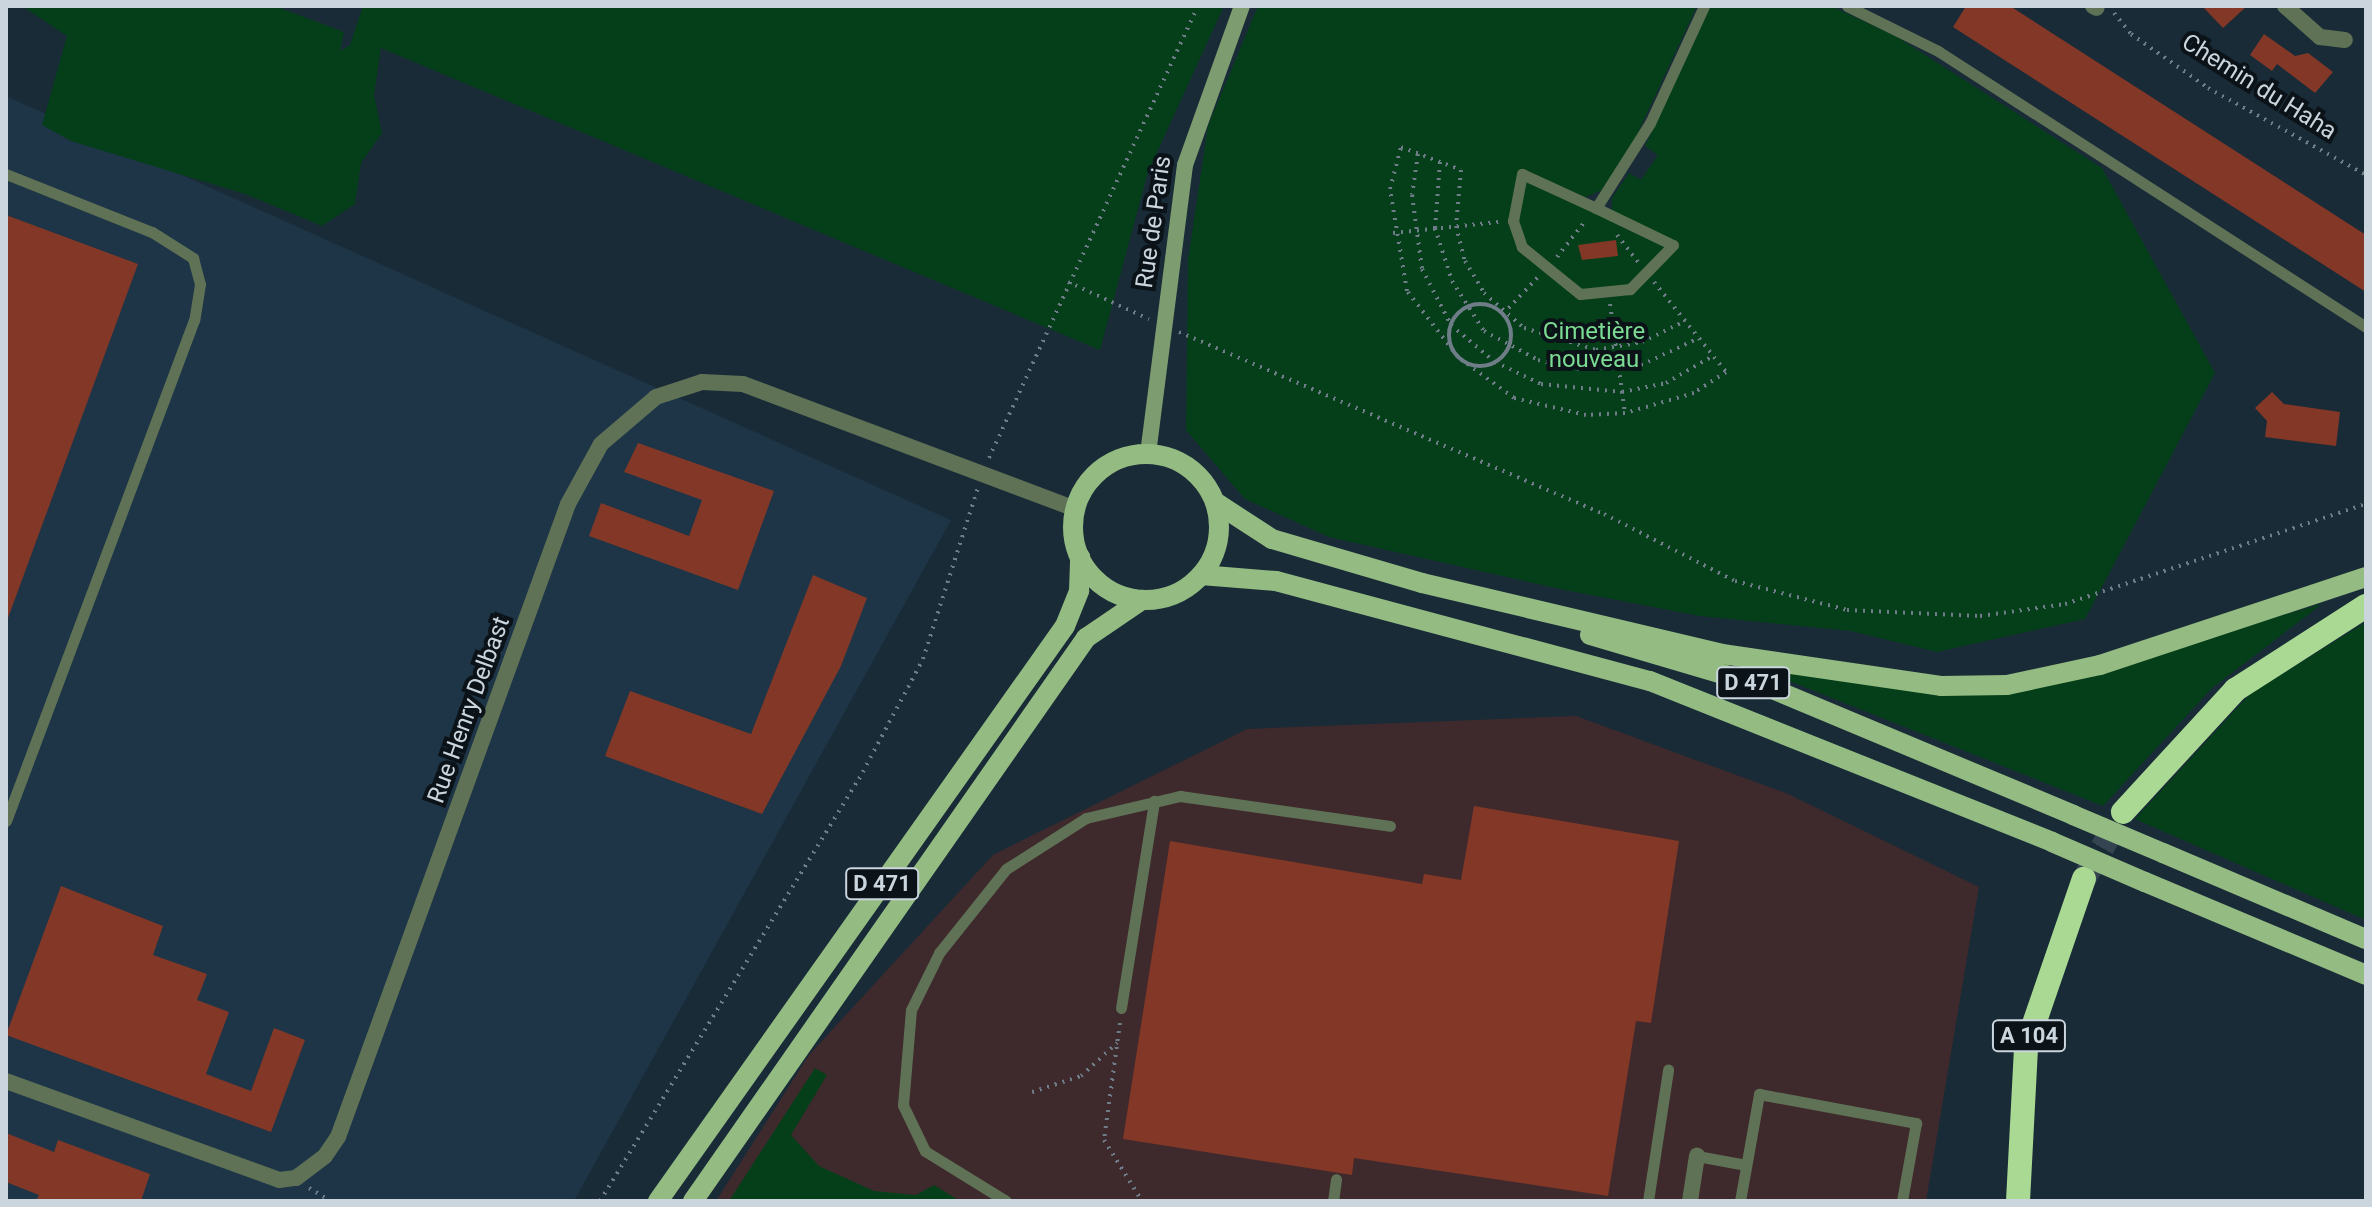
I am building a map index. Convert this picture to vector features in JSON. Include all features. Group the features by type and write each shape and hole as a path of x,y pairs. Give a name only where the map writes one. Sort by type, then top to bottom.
{"highway":[{"path":"2123,812 2235,690 2366,606"},
{"name":"A 104","path":"2018,1201 2026,1047 2084,879"}],"main road":[{"path":"1148,454 1194,472 1215,502 1218,541 1201,575 1174,594 1142,600 1105,587 1080,557 1075,509 1102,468 1148,454"},
{"name":"D 471","path":"1215,502 1272,539 1770,688 2366,939"},
{"name":"D 471","path":"658,1201 1065,626 1079,591 1080,557"},
{"name":"D 471","path":"1201,575 1276,581 1650,681 2052,842 2366,975"},
{"path":"1422,583 1722,654 1904,683 1976,686 2100,665 2366,577"},
{"name":"D 471","path":"693,1201 1086,638 1142,600"}],"street":[{"name":"Rue de Paris","path":"1148,454 1185,165 1242,6"},
{"path":"2285,6 2320,37 2345,40"},
{"name":"Rue Henry Delbast","path":"296,1178 338,1137 568,504 617,426 678,387 724,382 984,471 1075,509"},
{"path":"6,1081 258,1174 296,1178"},
{"path":"1690,1201 1697,1156"}],"lane":[{"path":"1596,208 1650,123 1704,6"},
{"path":"1847,6 1938,51 2366,327"},
{"path":"6,174 152,232 193,258 200,284 194,320 6,821"},
{"path":"1522,174 1673,245 1650,277 1609,294 1580,294 1556,281 1522,247 1513,221 1522,174"},
{"path":"1006,1201 925,1151 910,1131 903,1045 911,1010 939,953 1006,869 1086,818 1154,801 1235,801 1390,826"},
{"path":"1121,1008 1154,801"},
{"path":"1648,1201 1668,1070"},
{"path":"1740,1201 1759,1094 1916,1123 1902,1201"},
{"path":"1697,1156 1746,1165"},
{"path":"1333,1201 1336,1179"}],"path":[{"path":"600,1201 859,779 923,659 984,471 1068,282 1198,6"},
{"name":"Chemin du Haha","path":"2095,7 2114,14 2131,34 2208,88 2366,175"},
{"path":"1510,346 1503,314 1465,261 1456,226 1461,170 1401,147 1390,189 1393,233 1407,291 1458,357 1514,398 1586,415 1625,413 1694,393 1726,372 1596,208"},
{"path":"1418,154 1414,231 1422,269 1451,325 1458,357"},
{"path":"1440,162 1435,228 1468,306 1484,331 1510,346 1559,366 1619,369 1670,357 1699,338"},
{"path":"1393,233 1513,221"},
{"path":"1068,282 1604,514 1735,581 1847,610 1980,616 2065,604 2366,504"},
{"path":"1609,294 1625,413"},
{"path":"1451,325 1468,306 1487,304 1572,347 1616,345 1685,321"},
{"path":"1451,325 1495,362 1541,384 1622,392 1666,383 1713,356"},
{"path":"1458,357 1476,366 1495,362 1510,346"},
{"path":"1121,1008 1104,1140 1142,1201"},
{"path":"1032,1092 1081,1076 1118,1041"},
{"path":"296,1178 331,1201"}],"shaded area":[{"path":"6,96 951,520 574,1201 6,1201"},
{"path":"1576,716 1788,794 1979,887 1926,1201 716,1201 809,1055 993,855 1247,729"}],"green space":[{"path":"22,6 275,6 344,32 340,51 350,45 363,6 1224,6 1148,172 1100,350 381,48 374,95 382,133 361,163 355,204 322,226 245,194 71,141 42,125 67,36"},
{"name":"Cimetière nouveau","path":"1258,6 1697,6 1634,141 1602,190 1579,200 1612,216 1612,198 1629,173 1641,180 1658,155 1645,146 1711,6 1831,6 1897,37 2102,168 2215,373 2085,619 1937,652 1851,631 1700,616 1560,589 1329,537 1245,499 1186,430 1188,260 1208,126"},
{"path":"2322,604 2212,688 2103,806 1757,668 1923,691 2027,689"},
{"path":"2366,622 2366,920 2135,819 2250,694"},
{"path":"815,1068 827,1075 791,1135 819,1166 874,1191 916,1195 934,1185 960,1201 729,1201"}],"building":[{"path":"1966,6 2010,6 2366,235 2366,292 1953,27"},
{"path":"2202,6 2247,6 2223,28"},
{"path":"2264,34 2295,56 2308,53 2333,72 2315,93 2277,64 2272,71 2250,55"},
{"path":"6,215 138,264 8,618 6,617"},
{"path":"1616,240 1618,256 1582,260 1578,245"},
{"path":"2272,392 2284,404 2340,412 2336,446 2265,437 2267,421 2255,408"},
{"path":"638,443 774,491 738,590 589,536 601,503 689,536 702,500 624,472"},
{"path":"813,575 867,598 841,666 762,814 605,756 630,691 751,734"},
{"path":"1474,806 1679,841 1651,1023 1636,1021 1608,1196 1354,1158 1352,1175 1123,1139 1170,841 1422,884 1424,874 1461,880"},
{"path":"61,886 163,926 153,955 207,974 197,1000 229,1012 206,1074 251,1091 274,1028 305,1040 271,1132 6,1035"},
{"path":"6,1133 54,1152 58,1140 150,1174 141,1201 36,1201 39,1195 6,1182"}],"tunnel":[{"path":"2084,879 2123,812"}]}
